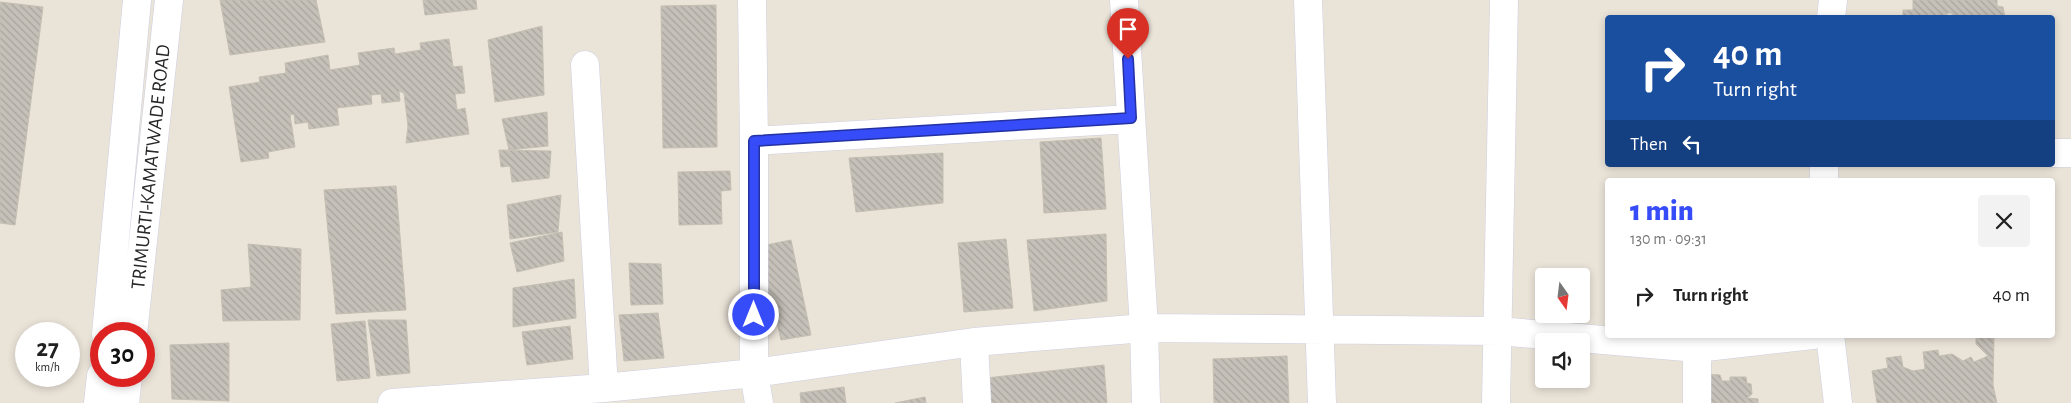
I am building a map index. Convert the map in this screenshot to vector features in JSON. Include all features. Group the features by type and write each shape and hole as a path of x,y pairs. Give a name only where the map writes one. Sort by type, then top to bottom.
{"street":[{"name":"TRIMURTI-KAMATWADE ROAD","path":"107,322 137,0"},
{"name":"TRIMURTI-KAMATWADE ROAD","path":"134,322 169,0"},
{"path":"752,0 754,372 760,403"},
{"path":"1124,0 1144,328 1146,403"},
{"path":"1308,0 1322,403"},
{"path":"1496,403 1504,0"},
{"path":"1831,15 1833,0"},
{"path":"585,65 604,388"},
{"path":"754,141 1131,118"},
{"path":"2055,153 2071,153"},
{"path":"392,403 569,397 604,388 754,372 974,342 1144,328 1498,331 1697,348 1788,338"},
{"path":"1817,338 1838,403"},
{"path":"974,342 977,403"},
{"path":"1697,348 1697,403"},
{"path":"98,403 100,387"},
{"path":"125,403 127,387"}],"building":[{"path":"220,0 316,0 325,42 230,55"},
{"path":"423,0 476,0 477,9 425,15"},
{"path":"1913,0 1997,0 1997,6 2003,7 2004,15 1952,15 1952,13 1947,13 1947,15 1903,15 1903,10 1913,10"},
{"path":"0,2 43,7 15,225 0,223"},
{"path":"716,5 717,147 663,148 661,6"},
{"path":"542,26 544,95 495,102 488,40"},
{"path":"449,39 453,67 462,66 465,93 455,94 457,110 465,108 469,134 406,143 408,126 404,93 399,91 400,101 382,103 381,94 371,95 372,104 337,108 339,125 309,129 308,122 295,124 294,114 290,115 295,147 268,152 269,158 241,162 229,87 260,82 259,77 286,73 285,63 328,55 330,70 360,65 358,53 394,48 395,54 421,50 420,43"},
{"path":"547,112 548,146 509,150 502,119"},
{"path":"1101,138 1106,209 1044,213 1040,142"},
{"path":"499,150 551,151 549,178 512,182 510,166 501,167"},
{"path":"943,153 943,203 856,212 849,158"},
{"path":"730,171 731,190 721,191 722,224 679,225 678,172"},
{"path":"396,186 406,310 336,314 324,190"},
{"path":"561,195 558,232 510,239 507,205"},
{"path":"562,232 564,261 517,272 510,243"},
{"path":"1106,234 1107,301 1034,311 1027,240"},
{"path":"1006,239 1013,308 964,312 958,243"},
{"path":"791,240 811,335 781,340 773,305 767,306 761,246"},
{"path":"248,244 301,249 300,320 223,321 221,290 251,287"},
{"path":"629,263 661,264 663,304 631,305"},
{"path":"574,279 576,318 513,327 513,288"},
{"path":"658,313 664,358 624,361 619,315"},
{"path":"368,320 406,320 410,373 377,376"},
{"path":"365,321 370,378 337,381 331,324"},
{"path":"570,326 573,359 527,365 522,332"},
{"path":"1976,338 1994,338 1993,385 1997,403 1877,403 1872,371 1888,368 1886,358 1901,356 1903,367 1913,371 1925,369 1923,352 1938,350 1939,356 1952,354 1963,361 1971,357 1974,362 1988,356 1976,344"},
{"path":"229,343 229,401 172,399 170,345"},
{"path":"1287,356 1289,403 1214,403 1213,359"},
{"path":"1104,365 1107,403 988,403 986,378"},
{"path":"1705,374 1720,375 1722,381 1730,381 1730,377 1746,377 1747,383 1751,384 1752,394 1747,398 1758,399 1758,403 1705,403"},
{"path":"844,387 846,403 801,403 800,393"},
{"path":"925,397 926,403 895,403"}],"route":[{"path":"754,315 754,141 1131,118 1128,59"}]}
